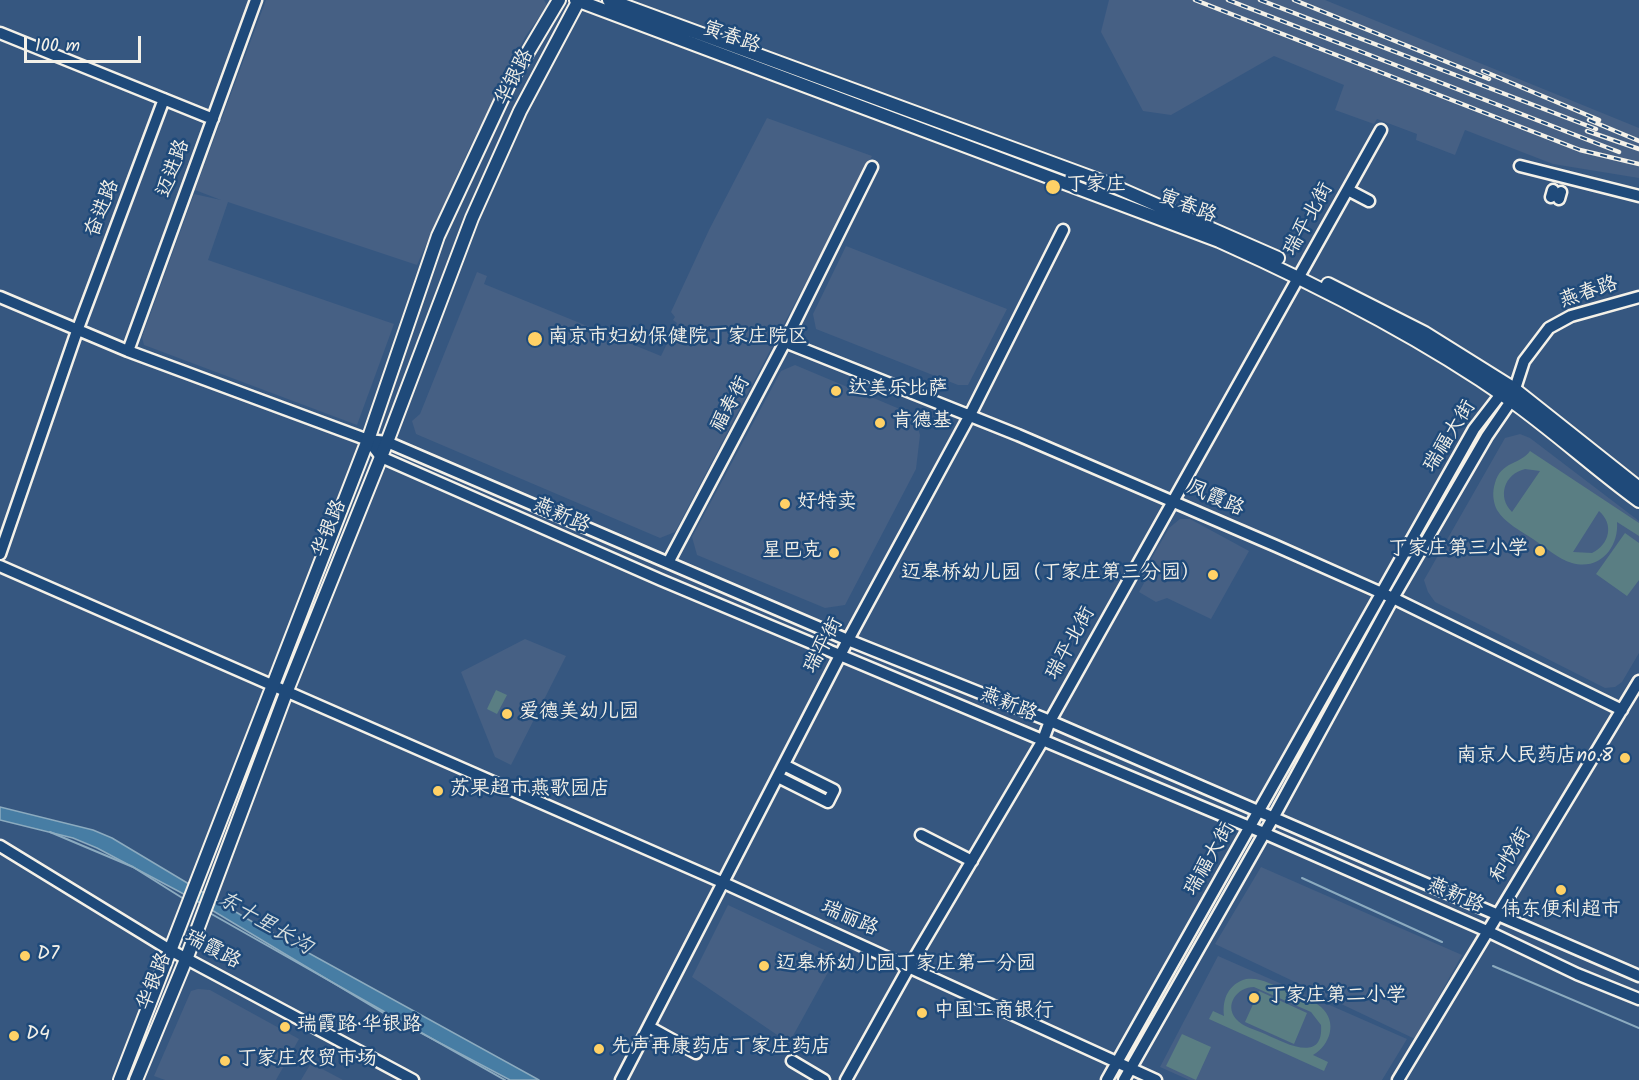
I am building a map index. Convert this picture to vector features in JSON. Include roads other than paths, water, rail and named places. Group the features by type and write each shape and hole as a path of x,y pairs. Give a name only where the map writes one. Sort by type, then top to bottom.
{"main road":[{"name":"华银路","path":"120,1080 368,440 438,236 509,84 559,0"},
{"name":"寅春路","path":"609,0 1109,184 1301,273 1425,333 1513,388 1639,488"},
{"name":"华银路","path":"136,1080 187,957 286,693 387,442 472,218 519,111 577,1"},
{"name":"寅春路","path":"577,1 1301,273 1506,397 1639,501"}],"street":[{"name":"迈进路","path":"128,351 256,0"},
{"path":"0,33 213,119"},
{"name":"奋进路","path":"0,554 76,331 164,99"},
{"name":"瑞平北街","path":"846,1080 909,967 1043,740 1050,721 1381,130"},
{"path":"1520,166 1558,188 1639,196"},
{"name":"福寿街","path":"669,561 785,342 872,167"},
{"path":"1348,189 1369,201"},
{"name":"瑞平街","path":"621,1080 848,640 969,415 1063,230"},
{"name":"燕新路","path":"0,297 128,351 368,440 387,442 669,561 848,640 1050,721 1639,976"},
{"name":"燕春路","path":"1513,388 1524,361 1550,328 1571,315 1639,297"},
{"name":"凤霞路","path":"785,342 969,415 1394,598 1622,710"},
{"name":"瑞福大街","path":"1107,1080 1474,429 1513,388"},
{"name":"瑞福大街","path":"1124,1080 1487,436 1506,397"},
{"name":"燕新路","path":"368,440 381,457 661,580 1264,833 1487,931 1577,974 1639,999"},
{"name":"瑞丽路","path":"0,566 724,883 1156,1080"},
{"name":"和悦街","path":"1398,1080 1639,681"},
{"path":"777,777 828,802 834,790 784,765"},
{"path":"921,835 972,861"},
{"name":"瑞霞路","path":"0,846 170,950 187,957 413,1080"},
{"path":"649,1027 696,1053"},
{"path":"792,1061 824,1080"}],"waterway":[{"name":"东十里长沟","path":"50,832 133,867 184,899"},
{"path":"1302,878 1442,942"},
{"name":"东十里长沟","path":"208,912 505,1080"},
{"path":"1493,966 1639,1028"}],"railway":[{"path":"1195,0 1580,150 1639,164"},
{"path":"1228,0 1619,152"},
{"path":"1260,0 1596,129"},
{"path":"1294,0 1489,79"},
{"path":"1483,71 1599,120"},
{"path":"1589,120 1639,141"},
{"path":"1587,131 1639,149"}],"place":[{"name":"丁家庄","path":"1053,187"},
{"name":"南京市妇幼保健院丁家庄院区","path":"535,339"},
{"name":"达美乐比萨","path":"836,391"},
{"name":"肯德基","path":"880,423"},
{"name":"好特卖","path":"785,504"},
{"name":"丁家庄第三小学","path":"1540,551"},
{"name":"星巴克","path":"834,553"},
{"name":"迈皋桥幼儿园（丁家庄第三分园）","path":"1213,575"},
{"name":"爱德美幼儿园","path":"507,714"},
{"name":"南京人民药店no.8","path":"1625,758"},
{"name":"苏果超市燕歌园店","path":"438,791"},
{"name":"伟东便利超市","path":"1561,890"},
{"name":"D7","path":"25,956"},
{"name":"迈皋桥幼儿园丁家庄第一分园","path":"764,966"},
{"name":"丁家庄第二小学","path":"1254,998"},
{"name":"中国工商银行","path":"922,1013"},
{"name":"瑞霞路·华银路","path":"285,1027"},
{"name":"D4","path":"14,1036"},
{"name":"先声再康药店丁家庄药店","path":"599,1049"},
{"name":"丁家庄农贸市场","path":"225,1061"}]}
